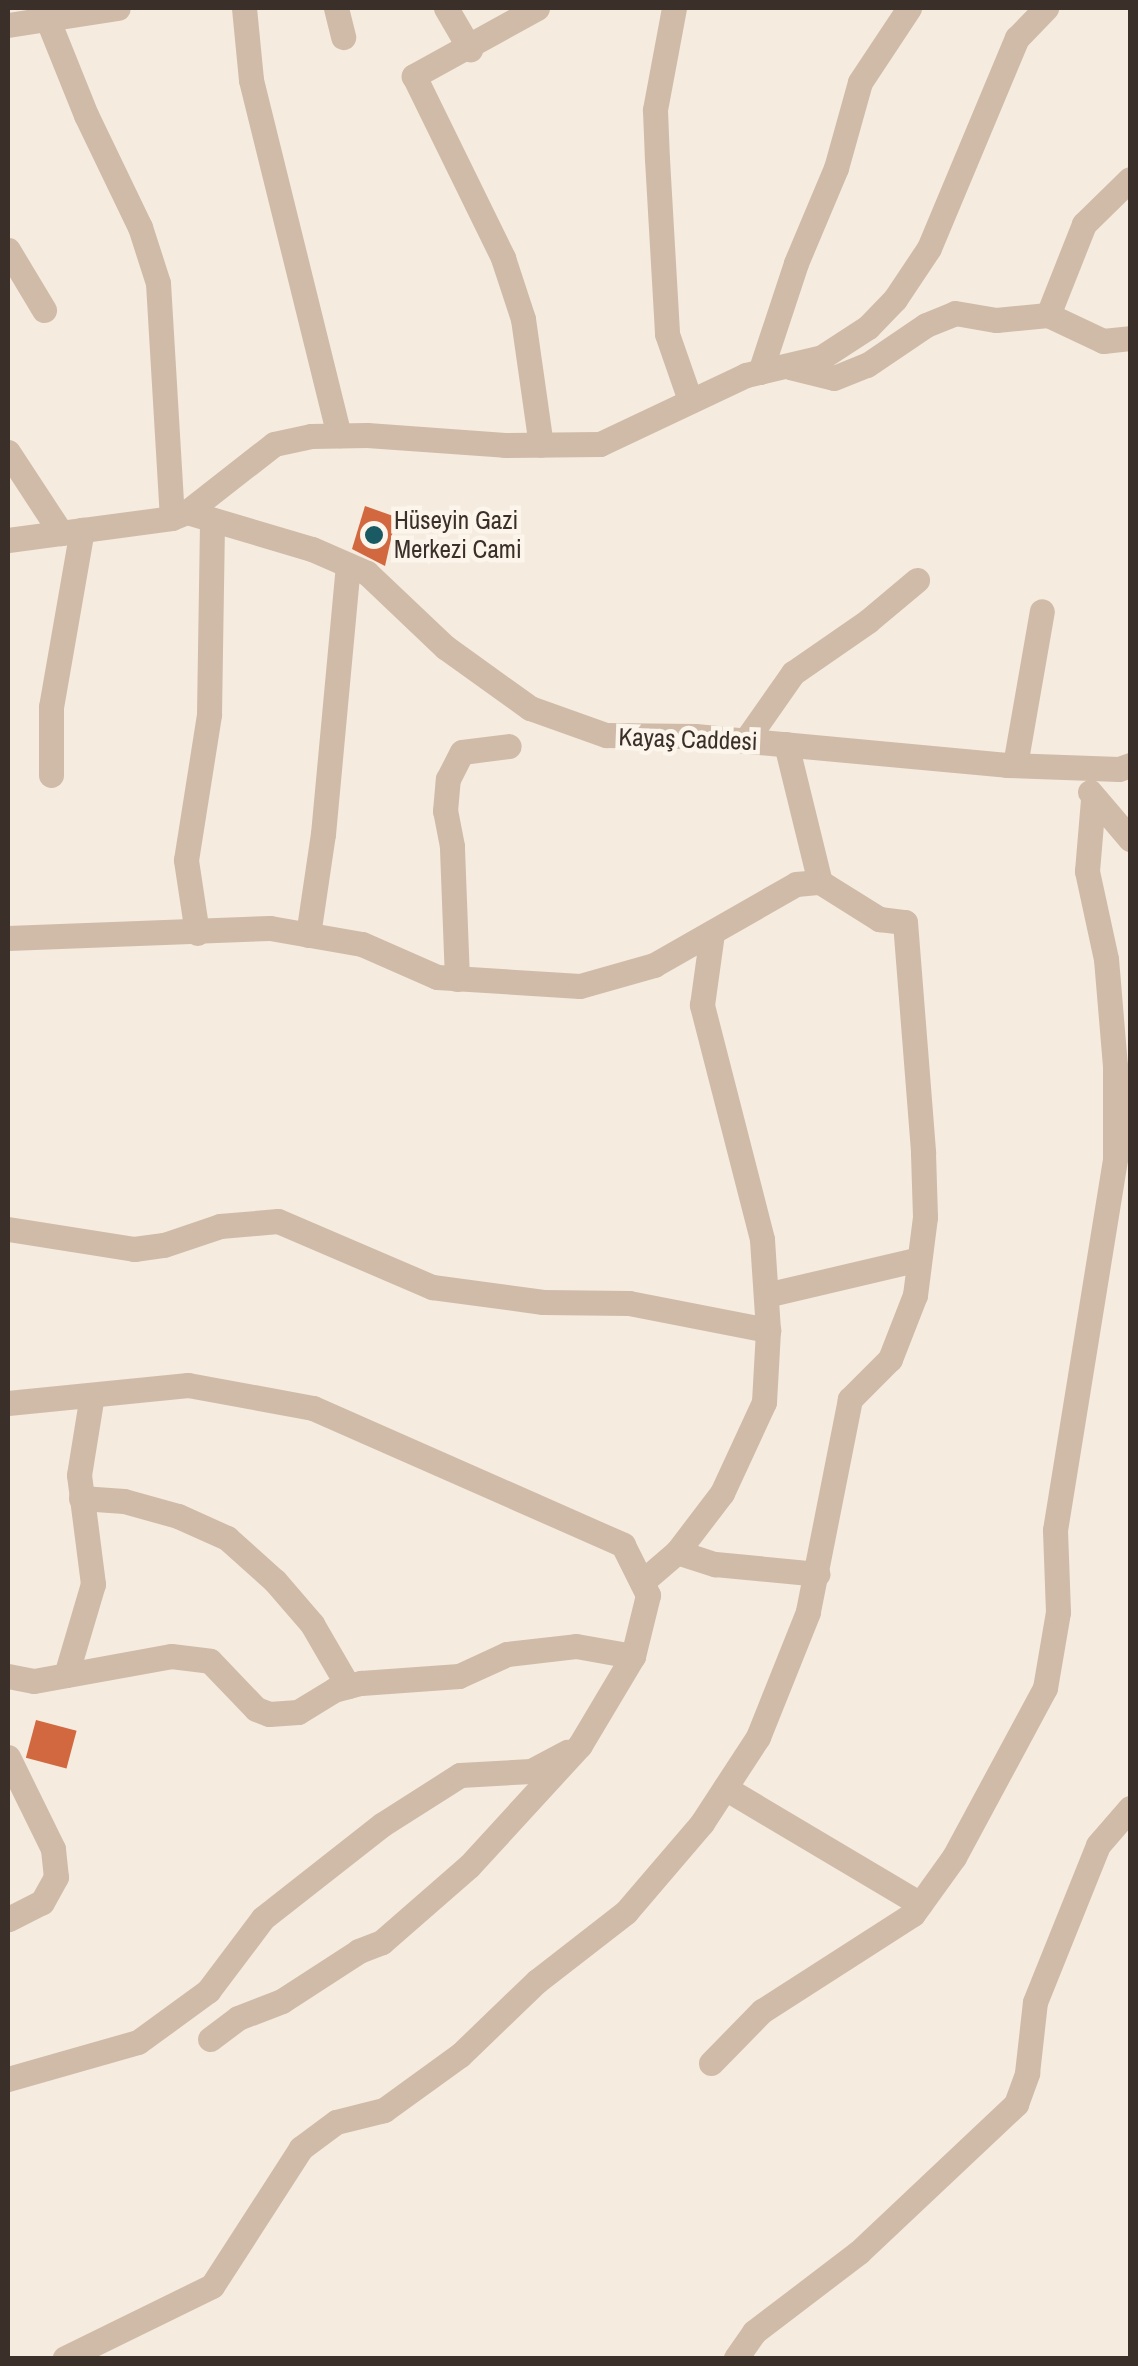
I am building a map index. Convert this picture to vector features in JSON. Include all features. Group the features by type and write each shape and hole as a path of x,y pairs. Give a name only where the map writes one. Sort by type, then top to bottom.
{"street":[{"path":"8,24 118,8"},
{"path":"244,8 252,80 339,436"},
{"path":"336,8 343,37"},
{"path":"446,8 470,49"},
{"path":"537,8 470,49 414,76 503,258 523,319 540,445"},
{"path":"674,8 655,110 667,334 690,400"},
{"path":"760,372 796,263 836,168 860,82 910,8"},
{"path":"8,540 180,515 274,444 339,436 600,444 690,400 760,372 822,356 868,327 895,299 929,248 1017,38 1043,9"},
{"path":"48,18 86,115 140,227 158,282 180,515"},
{"path":"1048,315 1084,224 1130,179"},
{"path":"8,250 44,310"},
{"path":"786,366 834,378 867,364 926,325 956,313 996,320 1048,315 1103,340 1130,338"},
{"path":"8,452 71,532 51,706 50,774"},
{"name":"Kayaş Caddesi","path":"180,515 212,520 312,549 367,574 445,646 530,708 606,736 746,740 1015,766 1130,765"},
{"path":"197,933 186,860 209,714 212,520"},
{"path":"308,935 323,834 348,565"},
{"path":"746,740 793,673 868,621 917,580"},
{"path":"1015,766 1042,611"},
{"path":"786,744 820,882"},
{"path":"456,979 452,846 445,810 448,779 462,752 509,746"},
{"path":"711,2063 762,2011 912,1914 954,1857 1045,1688 1055,1631 1055,1530 1116,1158 1115,1066 1106,959 1087,871 1093,800 1082,768"},
{"path":"1093,800 1130,839"},
{"path":"8,938 270,928 362,944 437,977 580,986 654,965 796,884 820,882 879,919 905,922 923,1153 925,1217 915,1294 890,1359 850,1400 818,1574 758,1738 702,1823 626,1912 537,1981 460,2055 384,2110 336,2122 301,2148 212,2286 65,2358"},
{"path":"642,1582 677,1552 722,1493 764,1402 768,1330 762,1239 702,1005 712,932"},
{"path":"8,1229 134,1249 164,1245 220,1226 278,1221 432,1286 543,1302 629,1303 768,1330"},
{"path":"766,1295 920,1258"},
{"path":"8,1404 188,1385 313,1408 623,1544 648,1596 633,1656 580,1745 469,1866 382,1942 359,1951 282,2000 238,2018 210,2038"},
{"path":"66,1675 94,1584 79,1475 92,1395"},
{"path":"81,1498 124,1501 178,1516 227,1538 275,1581 312,1624 348,1686"},
{"path":"677,1552 715,1564 818,1574"},
{"path":"8,1676 34,1681 170,1656 210,1661 256,1708 268,1714 298,1712 348,1686 459,1676 507,1654 576,1646 633,1656"},
{"path":"8,2079 138,2042 208,1992 262,1918 382,1824 460,1775 531,1771 580,1745"},
{"path":"8,1757 53,1849 56,1877 42,1902 8,1920"},
{"path":"725,1788 802,1831 880,1884 920,1904"},
{"path":"736,2358 754,2332 859,2252 1016,2104 1026,2073 1035,2002 1098,1845 1130,1808"},
{"path":"8,2096 45,2070"}],"building":[{"name":"Hüseyin Gazi Merkezi Cami","path":"365,506 396,517 385,566 352,549"},
{"path":"36,1720 77,1731 66,1769 26,1758"}],"place":[{"name":"Hüseyin Gazi Merkezi Cami","path":"374,535"}]}
